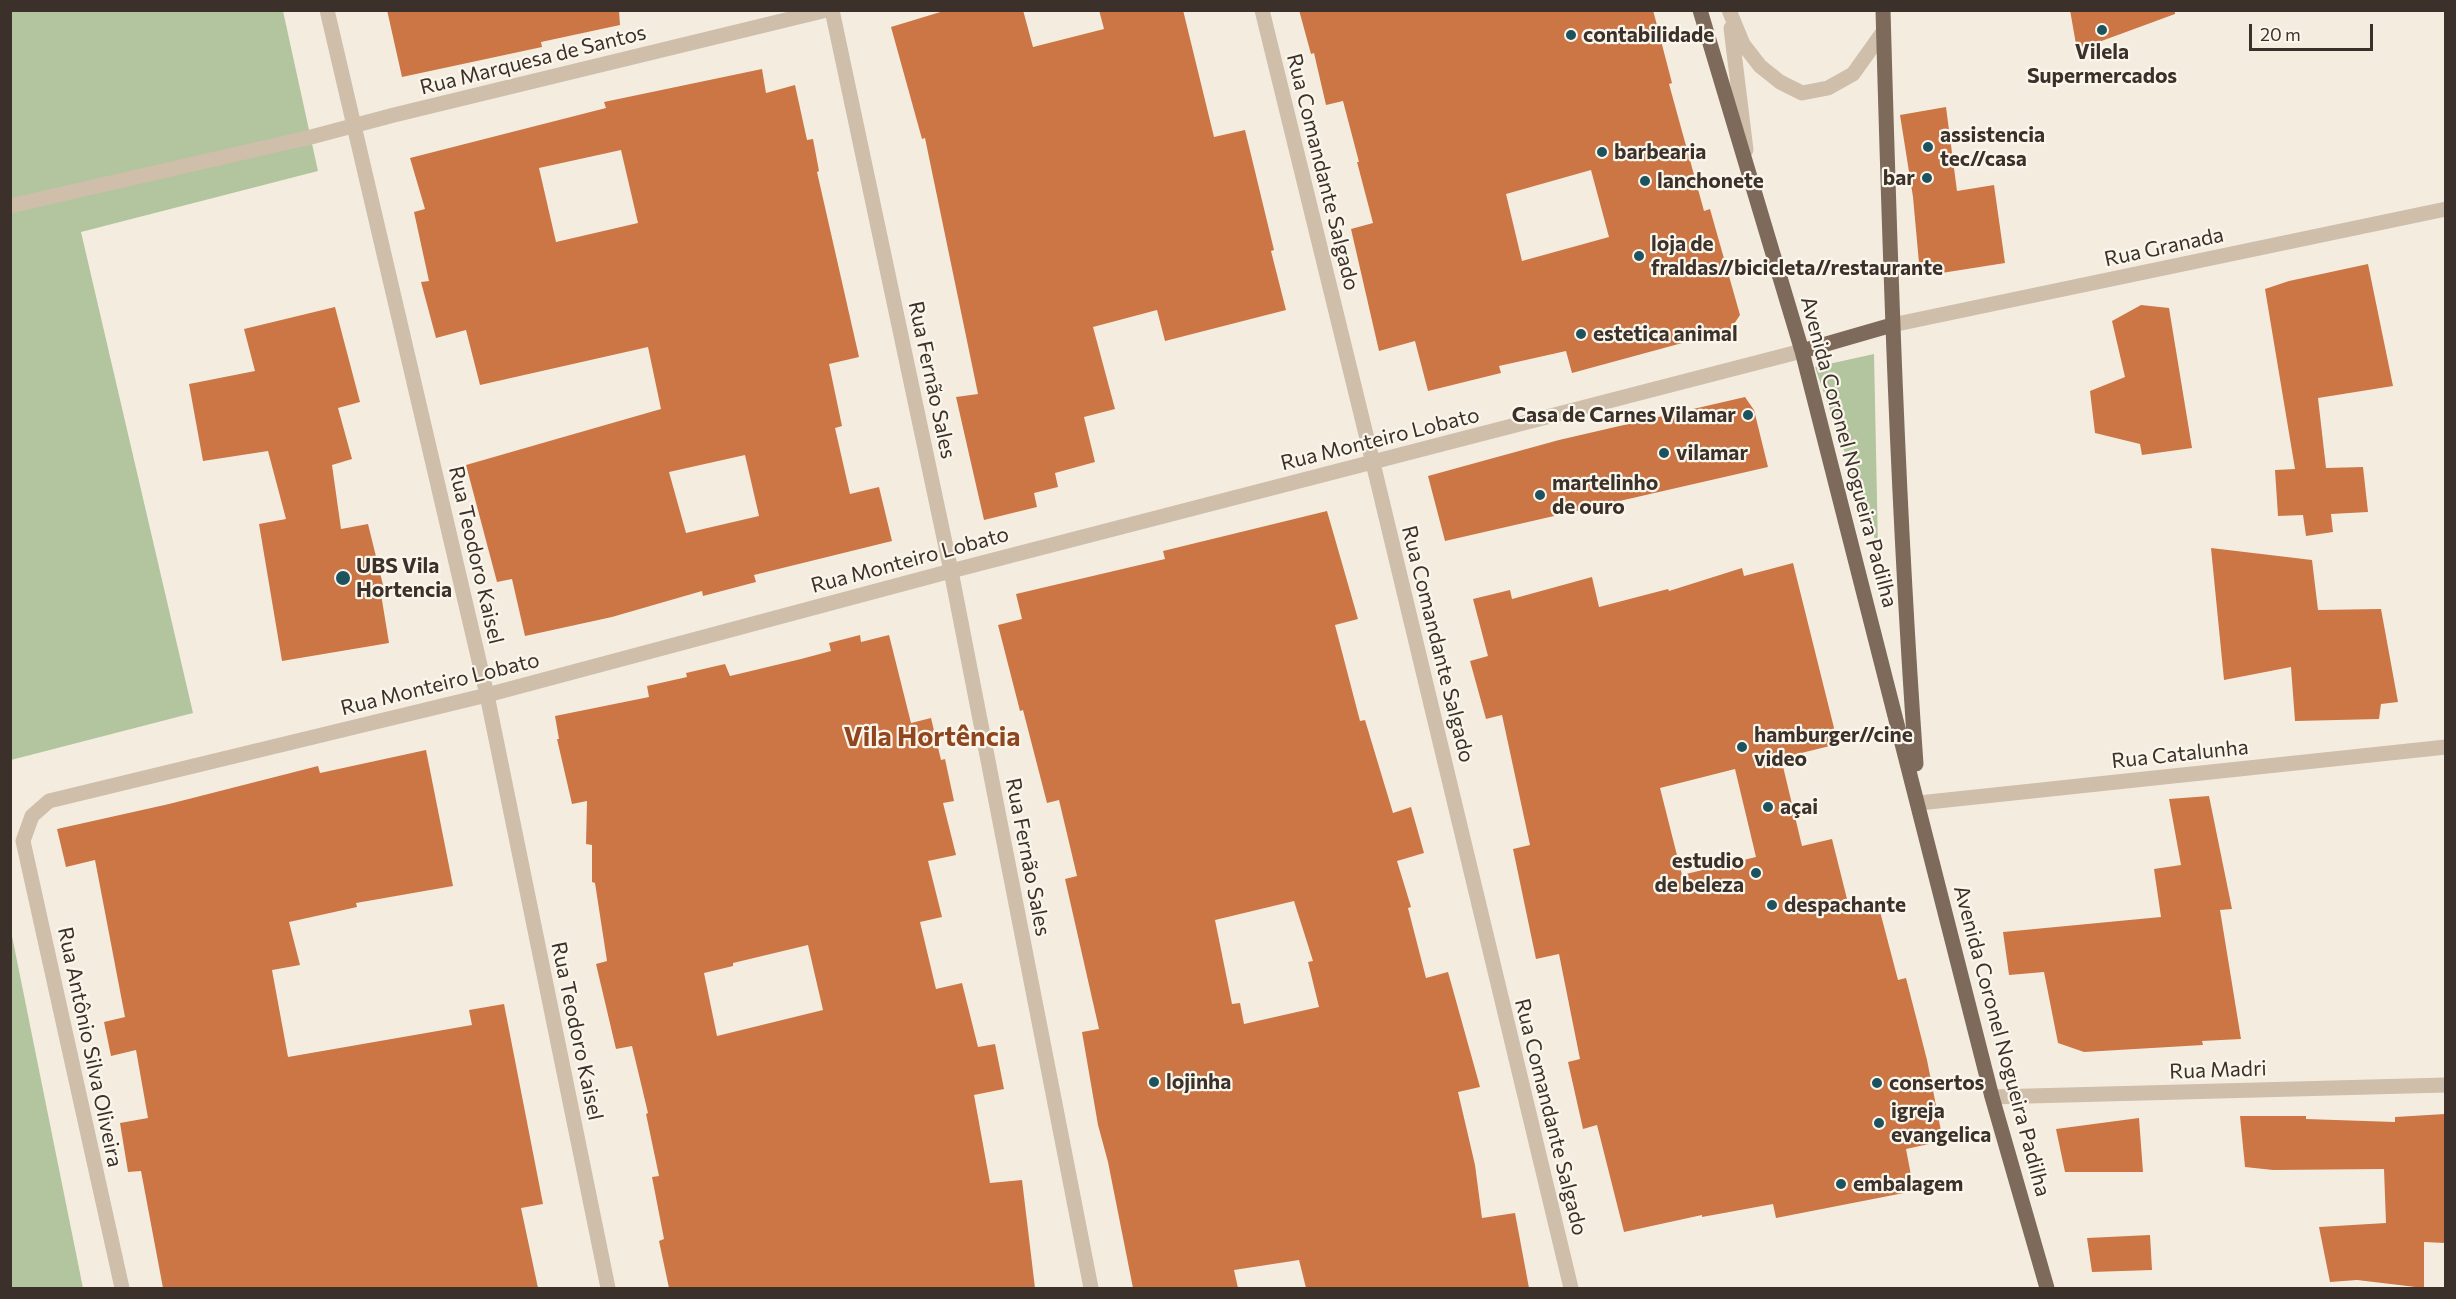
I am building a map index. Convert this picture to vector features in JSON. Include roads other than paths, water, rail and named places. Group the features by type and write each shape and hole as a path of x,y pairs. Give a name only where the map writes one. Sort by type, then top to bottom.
{"main road":[{"name":"Avenida Coronel Nogueira Padilha","path":"1700,10 1802,351 1919,803 1992,1097 2047,1288"},
{"name":"Avenida Coronel Nogueira Padilha","path":"1883,10 1892,325 1903,582 1919,803"},
{"path":"1802,351 1892,325"}],"street":[{"name":"Rua Teodoro Kaisel","path":"327,10 487,694 608,1288"},
{"name":"Rua Marquesa de Santos","path":"10,206 827,10"},
{"name":"Rua Fernão Sales","path":"832,10 951,571 1091,1288"},
{"name":"Rua Comandante Salgado","path":"1262,10 1571,1288"},
{"path":"1729,12 1747,166"},
{"path":"1729,12 1743,44 1760,66 1780,82 1802,93 1828,88 1853,74 1883,32"},
{"name":"Rua Granada","path":"1892,325 2445,209"},
{"name":"Rua Monteiro Lobato","path":"32,816 49,801 487,694 951,571 1802,351"},
{"name":"Rua Catalunha","path":"1919,803 2445,747"},
{"name":"Rua Antônio Silva Oliveira","path":"32,816 23,841 122,1288"},
{"name":"Rua Madri","path":"1992,1097 2445,1085"}],"place":[{"name":"Vilela Supermercados","path":"2102,30"},
{"name":"contabilidade","path":"1571,35"},
{"name":"assistencia tec//casa","path":"1928,147"},
{"name":"barbearia","path":"1602,152"},
{"name":"bar","path":"1927,178"},
{"name":"lanchonete","path":"1645,181"},
{"name":"loja de fraldas//bicicleta//restaurante","path":"1639,256"},
{"name":"estetica animal","path":"1581,334"},
{"name":"Casa de Carnes Vilamar","path":"1748,415"},
{"name":"vilamar","path":"1664,453"},
{"name":"martelinho de ouro","path":"1540,495"},
{"name":"UBS Vila Hortencia","path":"343,578"},
{"name":"hamburger//cine video","path":"1742,747"},
{"name":"açai","path":"1768,807"},
{"name":"estudio de beleza","path":"1756,873"},
{"name":"despachante","path":"1772,905"},
{"name":"lojinha","path":"1154,1082"},
{"name":"consertos","path":"1877,1083"},
{"name":"igreja evangelica","path":"1879,1123"},
{"name":"embalagem","path":"1841,1184"}],"district":[{"name":"Vila Hortência","path":"932,737"}]}
